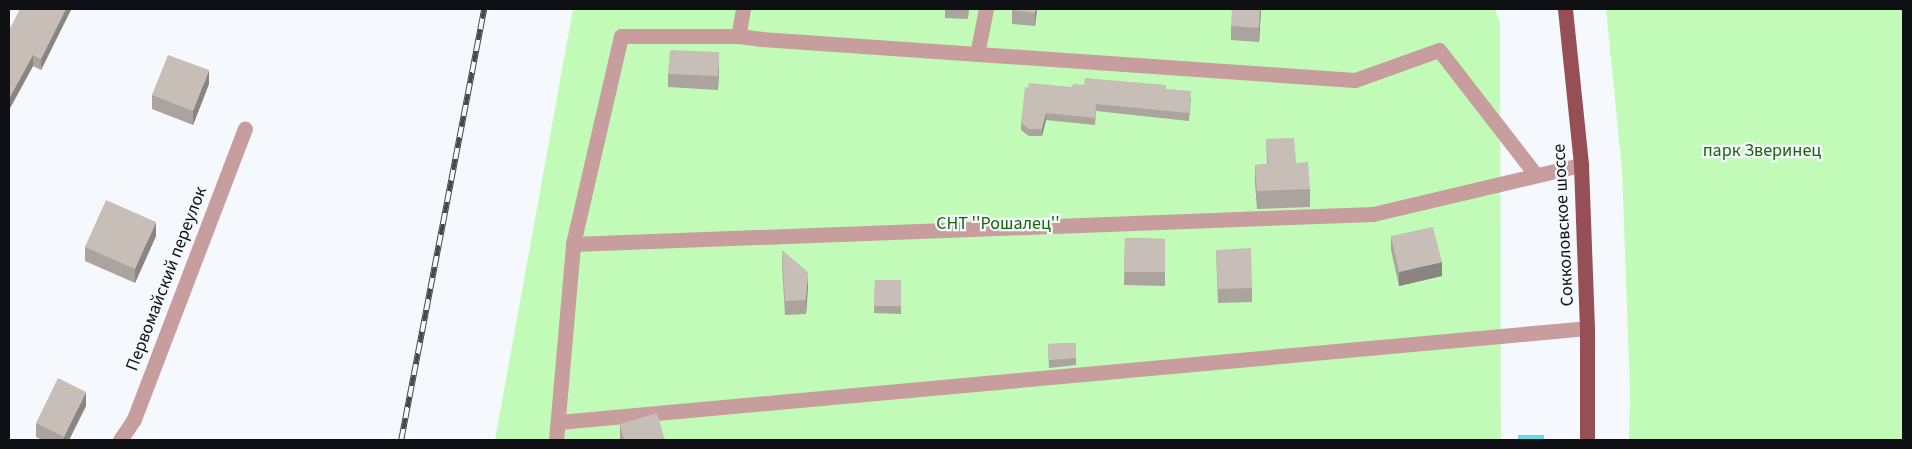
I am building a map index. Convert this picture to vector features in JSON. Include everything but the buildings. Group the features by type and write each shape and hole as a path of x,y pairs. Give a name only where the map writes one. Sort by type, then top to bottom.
{"main road":[{"name":"Сокколовское шоссе","path":"1565,9 1581,165 1587,328 1587,440"}],"street":[{"path":"738,36 743,9"},
{"path":"978,54 986,9"},
{"path":"556,440 559,422 572,244 622,36 738,36 1355,80 1439,50 1536,175"},
{"name":"Первомайский переулок","path":"120,440 134,419 244,128"},
{"path":"572,244 1373,214 1581,165"},
{"path":"559,422 1587,328"}],"green space":[{"name":"СНТ ''Рошалец''","path":"573,9 1495,9 1500,23 1501,440 495,440"},
{"name":"парк Зверинец","path":"1606,9 1903,9 1903,440 1629,440 1630,390 1622,170"}],"water":[{"path":"1518,435 1544,435 1544,440 1518,440"}],"railway":[{"path":"401,440 484,9"}]}
